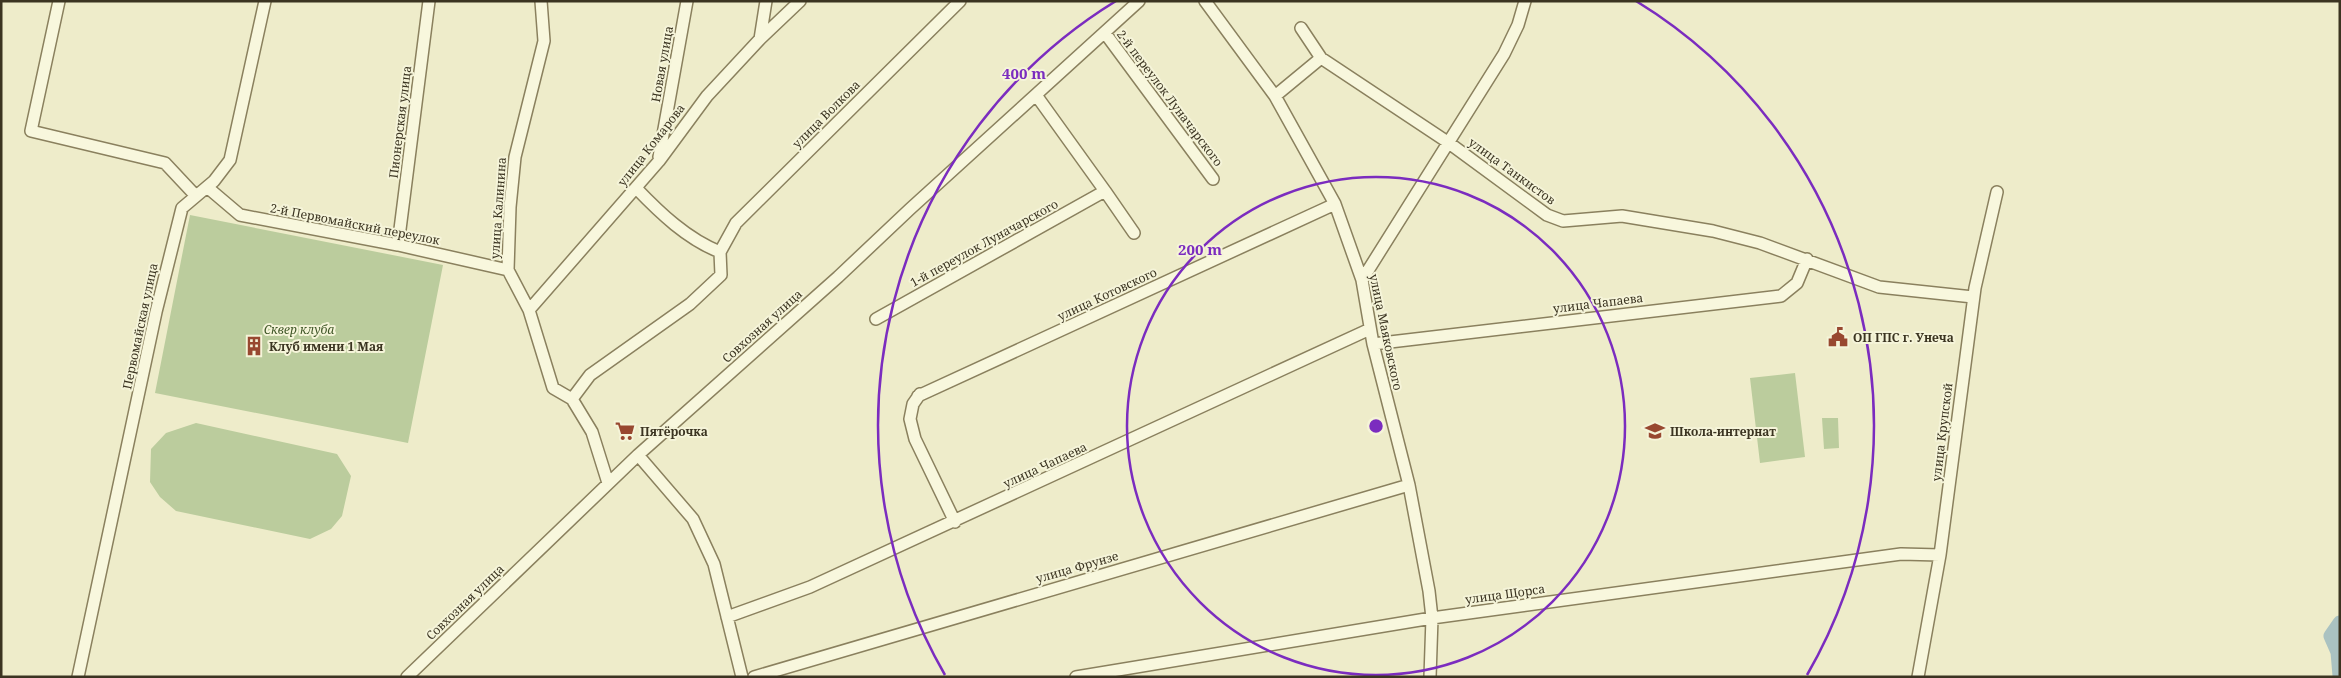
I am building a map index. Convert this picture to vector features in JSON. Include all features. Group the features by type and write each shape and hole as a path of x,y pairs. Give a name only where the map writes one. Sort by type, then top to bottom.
{"street":[{"path":"59,1 31,131 165,163 195,195"},
{"name":"Первомайская улица","path":"80,675 159,302 182,208 195,195 214,181 230,160 265,1"},
{"name":"Пионерская улица","path":"398,245 429,1"},
{"name":"улица Калинина","path":"541,1 544,41 515,156 510,208 508,270 529,310 553,388 572,399 592,432 608,483"},
{"name":"Новая улица","path":"659,161 687,1"},
{"path":"760,39 766,1"},
{"name":"улица Комарова","path":"529,310 659,161 707,96 760,39 800,1"},
{"name":"улица Волкова","path":"720,252 736,223 960,1"},
{"name":"Совхозная улица","path":"407,677 638,455 838,277 1139,1"},
{"name":"улица Маяковского","path":"1205,1 1275,96 1335,204 1362,280 1373,344 1409,485 1429,591 1432,618 1430,677"},
{"name":"улица Танкистов","path":"1525,1 1518,25 1504,54 1449,143 1547,215 1563,220 1622,216 1713,231 1760,243 1879,286 1973,297"},
{"path":"1301,28 1322,58 1449,143 1362,280"},
{"name":"2-й переулок Луначарского","path":"1105,34 1213,179"},
{"path":"1275,96 1322,58"},
{"path":"1036,96 1134,233"},
{"name":"2-й Первомайский переулок","path":"207,187 240,215 398,245 508,270"},
{"path":"572,399 590,375 690,304 721,275 720,252 708,247 660,213 636,188"},
{"name":"1-й переулок Луначарского","path":"876,319 1105,191"},
{"name":"улица Крупской","path":"1918,677 1940,555 1973,297 1997,192"},
{"name":"улица Котовского","path":"955,522 915,439 910,419 913,404 919,395 1335,204"},
{"name":"улица Чапаева","path":"1373,344 1780,296 1797,282 1807,259"},
{"name":"улица Чапаева","path":"727,616 810,587 955,522 1370,329"},
{"path":"638,455 693,519 714,564 742,677"},
{"name":"улица Фрунзе","path":"754,677 1409,485"},
{"name":"улица Щорса","path":"1076,677 1432,618 1901,554 1940,555"}],"green space":[{"name":"Сквер клуба","path":"190,215 443,265 408,443 155,393"},
{"path":"1795,373 1805,457 1760,463 1750,378"},
{"path":"1822,418 1838,418 1839,448 1824,449"},
{"path":"196,423 337,454 351,476 342,516 331,529 310,539 176,511 160,497 150,482 151,449 166,433"}],"waterway":[{"path":"2340,623 2331,636 2338,652 2340,676"}],"place":[{"name":"ОП ГПС г. Унеча","path":"1838,337"},
{"name":"Клуб имени 1 Мая","path":"254,346"},
{"name":"Пятёрочка","path":"625,431"},
{"name":"Школа-интернат","path":"1655,431"}]}
